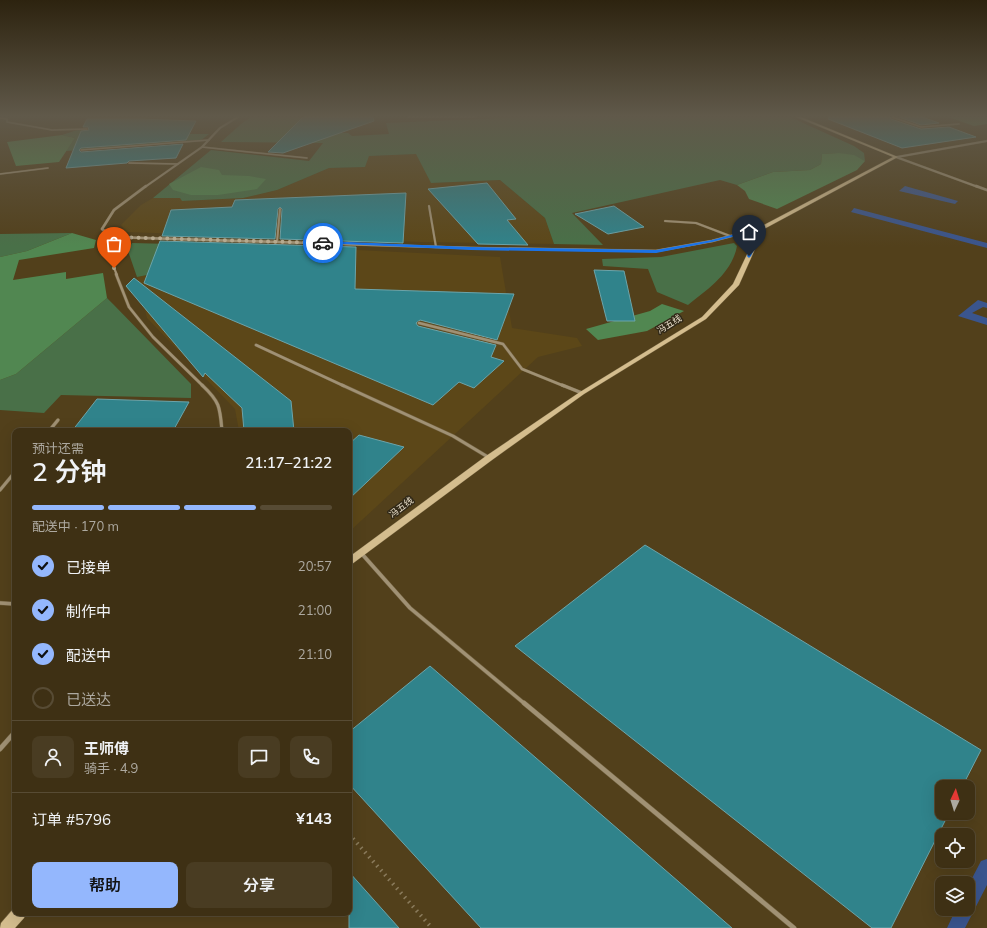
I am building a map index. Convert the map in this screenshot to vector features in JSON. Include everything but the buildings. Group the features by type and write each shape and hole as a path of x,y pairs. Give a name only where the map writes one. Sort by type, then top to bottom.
{"street":[{"path":"183,160 114,210 102,229 112,237 656,252 762,228 890,160"},
{"path":"905,160 987,190"},
{"name":"冯五线","path":"352,560 489,458 582,393 704,318 736,285 762,228"},
{"path":"6,928 16,916"}],"lane":[{"path":"129,163 178,164"},
{"path":"0,174 48,168"},
{"path":"429,206 436,247"},
{"path":"277,242 280,209"},
{"path":"665,221 696,223 730,236"},
{"path":"112,237 114,268 129,307 153,337 215,397 220,410 222,428"},
{"path":"419,323 503,344 522,369 582,393"},
{"path":"256,345 453,436 489,458"},
{"path":"51,428 58,420"},
{"path":"0,490 12,476"},
{"path":"361,553 410,608 794,928"},
{"path":"0,603 12,604"},
{"path":"0,749 12,735"}],"path":[{"path":"352,837 432,928"}],"shaded area":[{"path":"367,160 420,160 431,183 500,180 545,218 554,244 420,242 126,232 121,225 141,205 153,198 180,198 183,201 243,198 277,190 329,168 365,167"},
{"path":"316,248 500,257 512,328 577,338 582,346 538,357 352,529 352,428 238,428 235,409 147,318 137,277 212,262"}],"green space":[{"path":"14,160 60,160 59,162 16,166"},
{"path":"199,160 367,160 365,167 329,168 277,190 243,198 182,201 180,198 153,198"},
{"path":"419,160 821,160 821,164 810,170 773,172 737,185 720,180 572,213 603,245 554,244 545,218 500,180 431,183"},
{"path":"821,160 865,161 857,170 777,209 749,199 745,191 737,185 773,172 810,170 821,164"},
{"path":"201,167 219,170 222,175 249,176 266,179 257,189 218,195 191,195 173,190 169,184"},
{"path":"72,233 27,251 0,257 0,234"},
{"path":"72,233 96,240 94,248 19,260 13,280 66,272 66,279 103,273 107,298 16,374 0,380 0,257 27,251"},
{"path":"132,243 316,248 212,262 137,277 128,251"},
{"path":"734,243 737,246 734,256 725,272 718,280 688,305 657,292 648,269 603,266 602,259 661,257"},
{"path":"107,298 191,384 191,398 61,395 44,413 0,410 0,380 16,374"},
{"path":"662,304 684,311 647,331 598,340 586,329 650,311"}],"water":[{"path":"905,186 958,201 955,204 899,191"},
{"path":"854,208 987,243 987,248 851,212"},
{"path":"978,300 987,303 987,308 983,307 972,313 987,318 987,325 958,316"}],"waterway":[{"path":"975,890 987,867"},
{"path":"956,928 962,916"}],"way so far":[{"path":"114,268 112,237 323,243"}],"route":[{"path":"323,243 656,252 712,241 762,228 749,256"}]}
